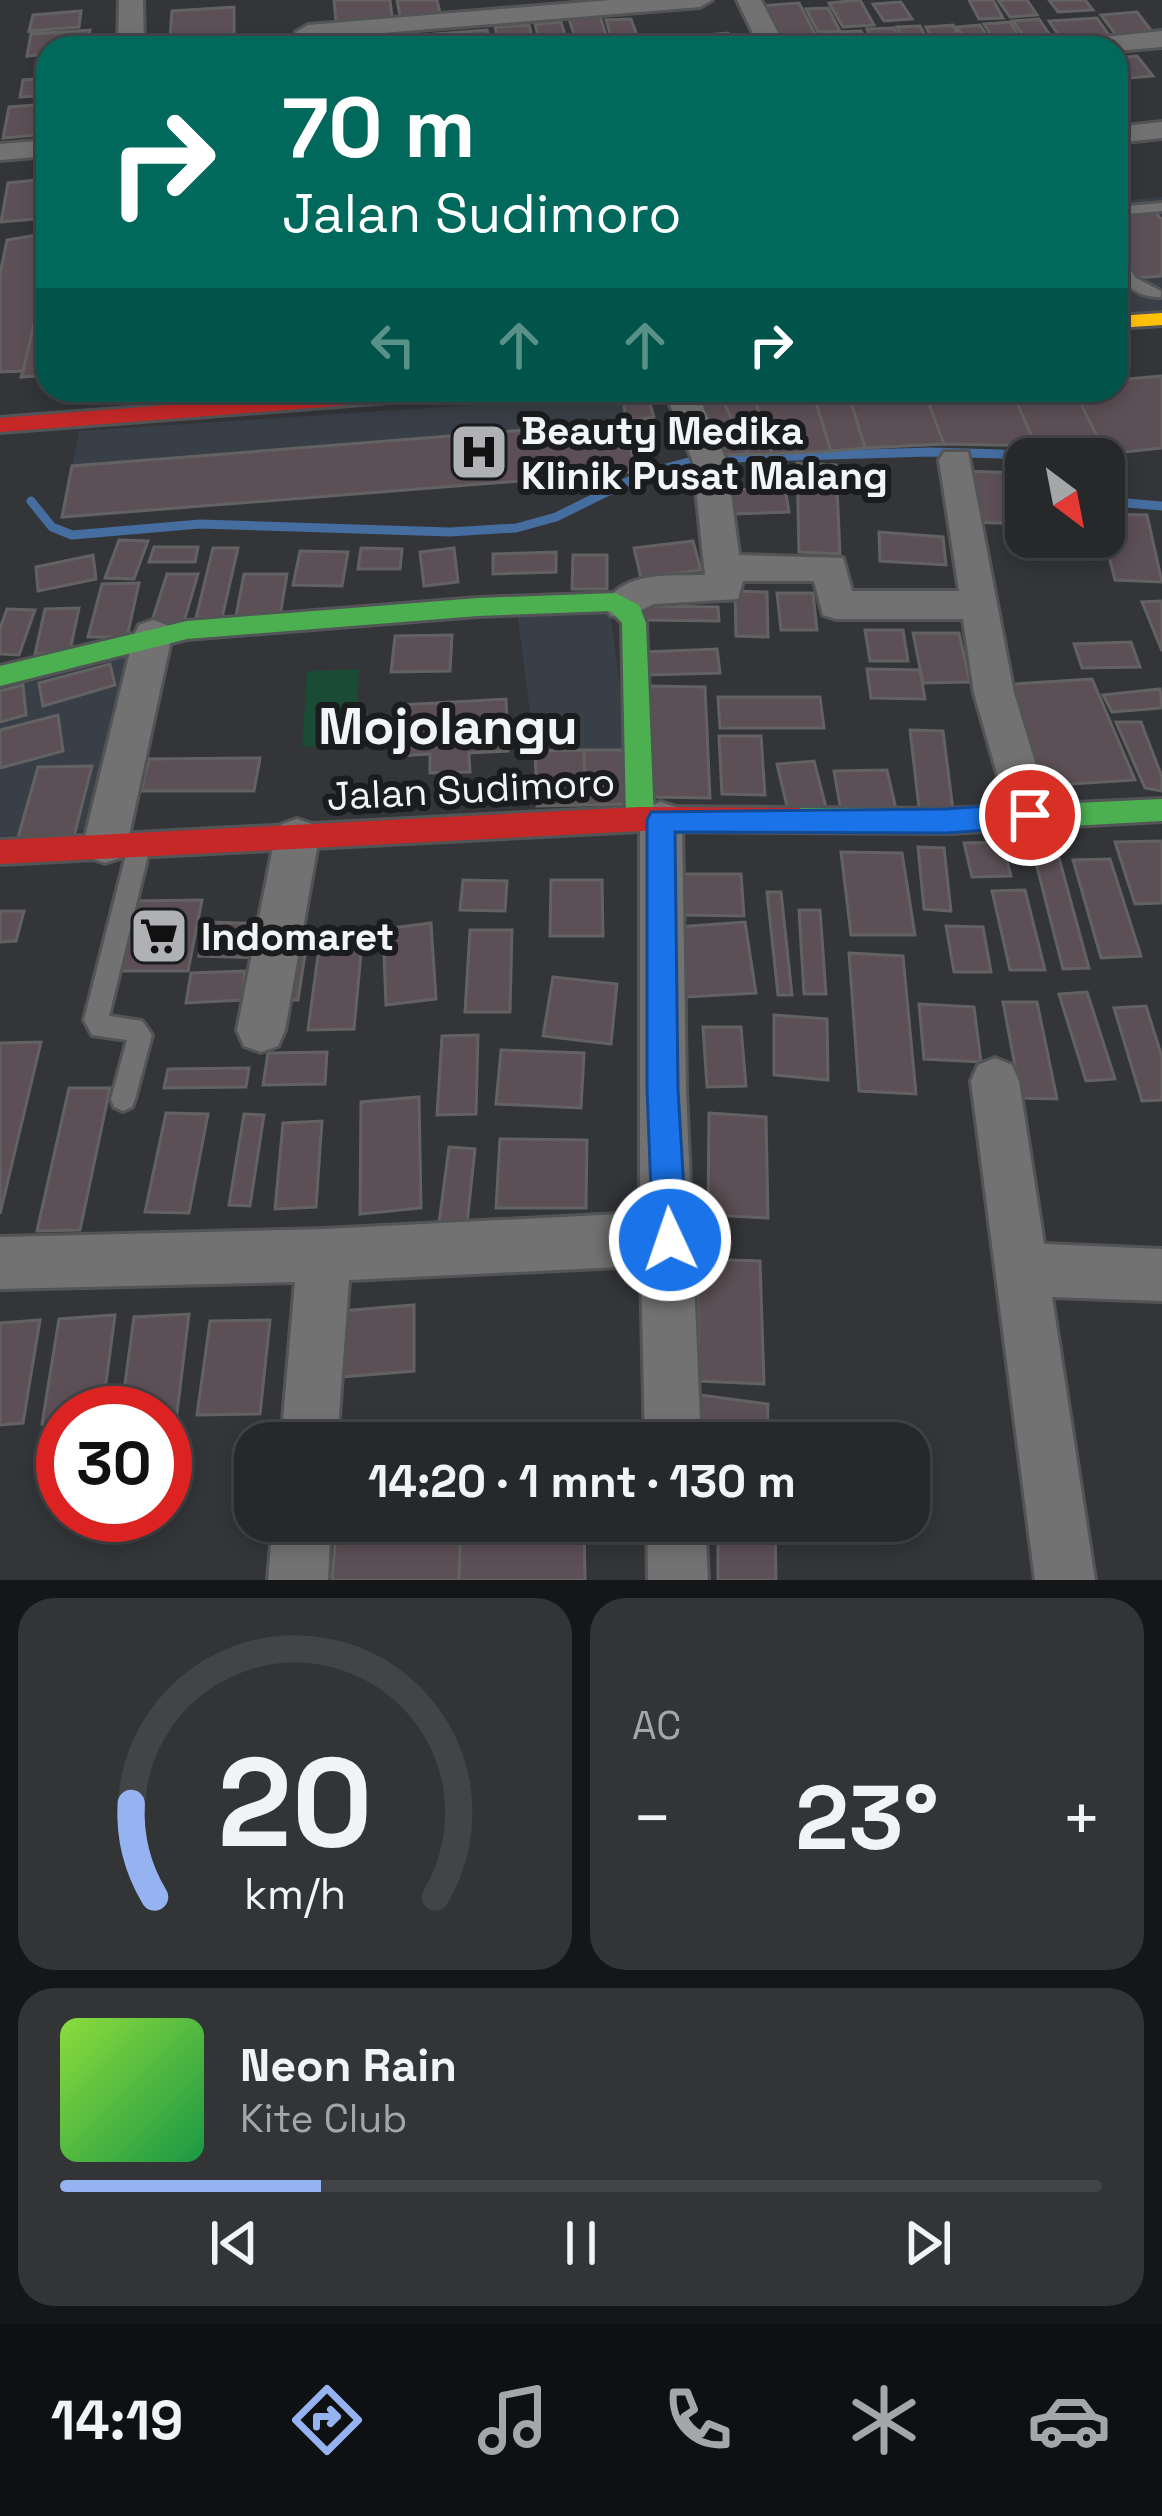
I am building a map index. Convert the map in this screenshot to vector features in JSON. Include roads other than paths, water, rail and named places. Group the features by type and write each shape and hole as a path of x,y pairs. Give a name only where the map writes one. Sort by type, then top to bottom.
{"street":[{"path":"130,0 131,36"},
{"path":"302,0 319,36"},
{"path":"322,36 327,0"},
{"path":"359,36 700,0"},
{"path":"749,0 767,36"},
{"path":"1128,43 1162,39"},
{"path":"1128,134 1162,130"},
{"path":"0,152 36,149"},
{"path":"1128,318 1159,306"},
{"path":"1128,342 1162,340"},
{"path":"0,401 36,398"},
{"path":"0,425 298,402"},
{"path":"685,402 708,457 723,579"},
{"path":"956,460 994,693 1030,815"},
{"path":"0,676 153,635 478,607 623,605 647,590 830,568 836,605 978,605"},
{"path":"623,605 634,622 650,820 670,1240 673,1422"},
{"path":"123,844 153,635"},
{"name":"Jalan Sudimoro","path":"0,852 650,820 946,821 1162,811"},
{"path":"261,1030 297,837"},
{"path":"995,1082 1065,1580"},
{"path":"0,1263 670,1240"},
{"path":"311,1422 324,1255"},
{"path":"1022,1269 1162,1275"},
{"path":"298,1580 301,1542"},
{"path":"677,1542 678,1580"}],"lane":[{"path":"1128,210 1162,207"},
{"path":"1128,278 1159,306"},
{"path":"123,844 97,1020 100,1027 134,1028 140,1035 123,1099"}],"waterway":[{"path":"31,501 52,527 72,535 200,524 450,532 516,528 556,517 643,474 700,459 930,452 1005,456"},
{"path":"1125,503 1162,506"}],"place":[{"name":"Beauty Medika Klinik Pusat Malang","path":"479,452"},
{"name":"Indomaret","path":"159,936"}],"district":[{"name":"Mojolangu","path":"448,726"}]}
